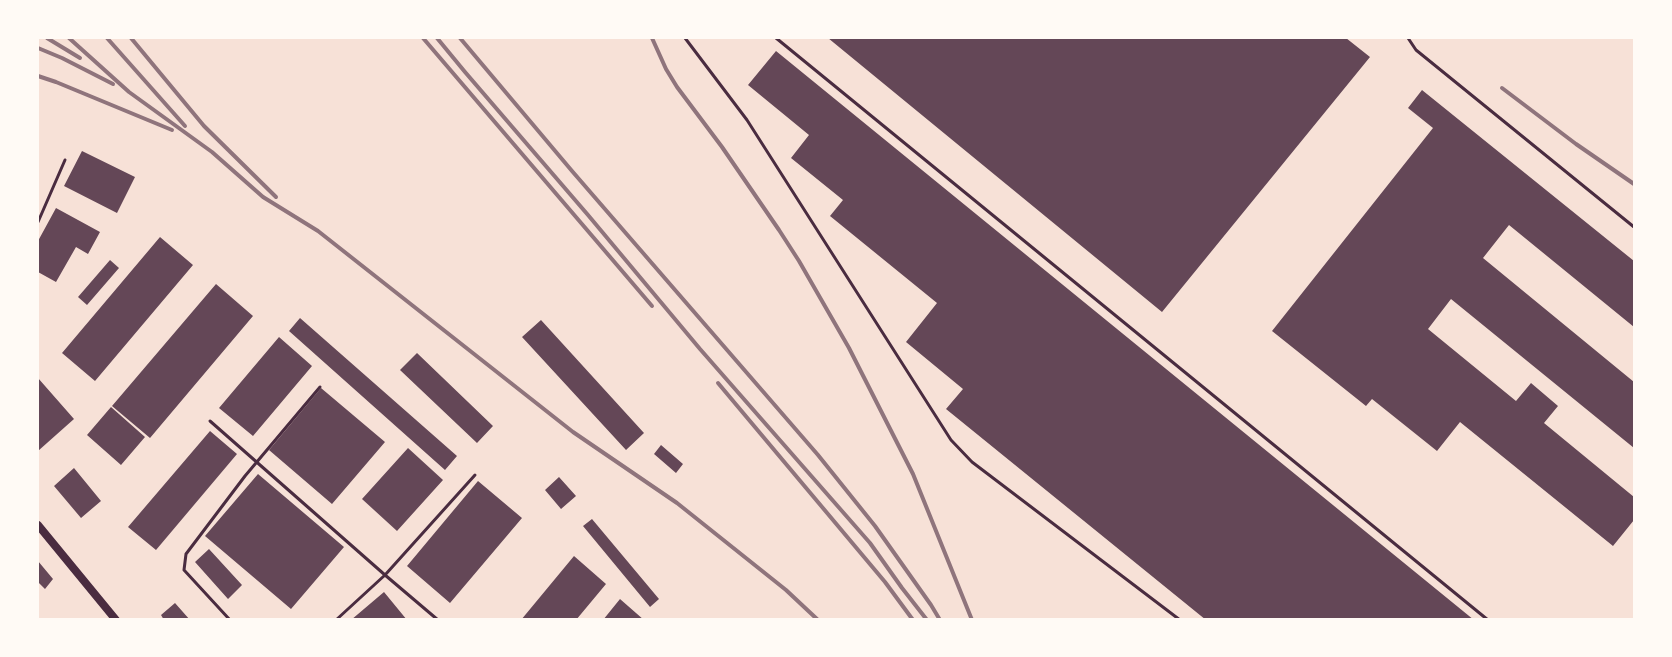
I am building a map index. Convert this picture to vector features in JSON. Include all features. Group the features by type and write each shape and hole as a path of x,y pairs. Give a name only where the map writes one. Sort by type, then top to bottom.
{"main road":[{"path":"38,525 116,620"}],"lane":[{"path":"685,38 747,120 942,428 956,446 972,462 1180,620"},
{"path":"776,38 1488,620"},
{"path":"1408,38 1416,50 1635,227"},
{"path":"38,222 65,160"},
{"path":"230,620 184,570 186,554 256,463 320,387"},
{"path":"210,421 438,620"},
{"path":"336,620 385,575 475,475"}],"building":[{"path":"828,38 1346,38 1370,57 1162,312"},
{"path":"776,51 1474,620 1206,620 946,409 963,389 906,342 937,303 830,216 843,200 791,158 809,135 748,85"},
{"path":"1422,90 1634,261 1634,327 1509,225 1483,258 1634,382 1634,448 1451,299 1428,329 1516,401 1531,383 1558,406 1544,423 1634,497 1634,520 1613,546 1460,422 1437,451 1372,399 1366,406 1272,331 1433,128 1408,108"},
{"path":"82,151 135,177 117,213 64,186"},
{"path":"56,208 100,232 88,254 76,247 56,282 38,272 38,241"},
{"path":"160,237 193,265 95,381 62,353"},
{"path":"110,260 119,268 87,305 78,297"},
{"path":"216,284 253,316 150,438 112,406"},
{"path":"300,318 457,456 445,470 289,331"},
{"path":"541,320 644,433 626,450 522,337"},
{"path":"279,337 312,366 253,436 219,408"},
{"path":"417,353 493,426 477,443 400,370"},
{"path":"38,378 74,419 38,451"},
{"path":"321,388 385,442 332,504 269,450"},
{"path":"111,407 145,437 121,465 87,435"},
{"path":"210,431 237,454 156,550 128,527"},
{"path":"661,445 683,464 676,473 654,454"},
{"path":"408,448 443,480 397,531 362,499"},
{"path":"74,468 101,501 81,518 54,486"},
{"path":"258,474 344,547 291,609 205,536"},
{"path":"559,477 576,496 561,509 545,490"},
{"path":"478,481 522,518 450,603 407,566"},
{"path":"592,519 659,599 650,607 583,526"},
{"path":"209,549 242,585 228,599 195,562"},
{"path":"574,556 606,584 576,620 521,620"},
{"path":"38,561 53,579 45,589 38,582"},
{"path":"384,592 407,620 351,620"},
{"path":"620,599 644,620 603,620"},
{"path":"175,603 190,620 164,620 161,615"}],"railway":[{"path":"47,38 80,58"},
{"path":"69,38 129,92 212,152 263,197 318,231 573,432 677,503 786,590 818,620"},
{"path":"107,38 185,126"},
{"path":"131,38 204,126 276,197"},
{"path":"423,38 652,306"},
{"path":"437,38 700,349 870,543 927,620"},
{"path":"460,38 818,455 875,526 940,620"},
{"path":"652,38 677,87 779,230 849,348 913,474 972,620"},
{"path":"38,48 113,84"},
{"path":"38,76 172,130"},
{"path":"1502,88 1634,184"},
{"path":"718,383 885,582 913,620"}]}
